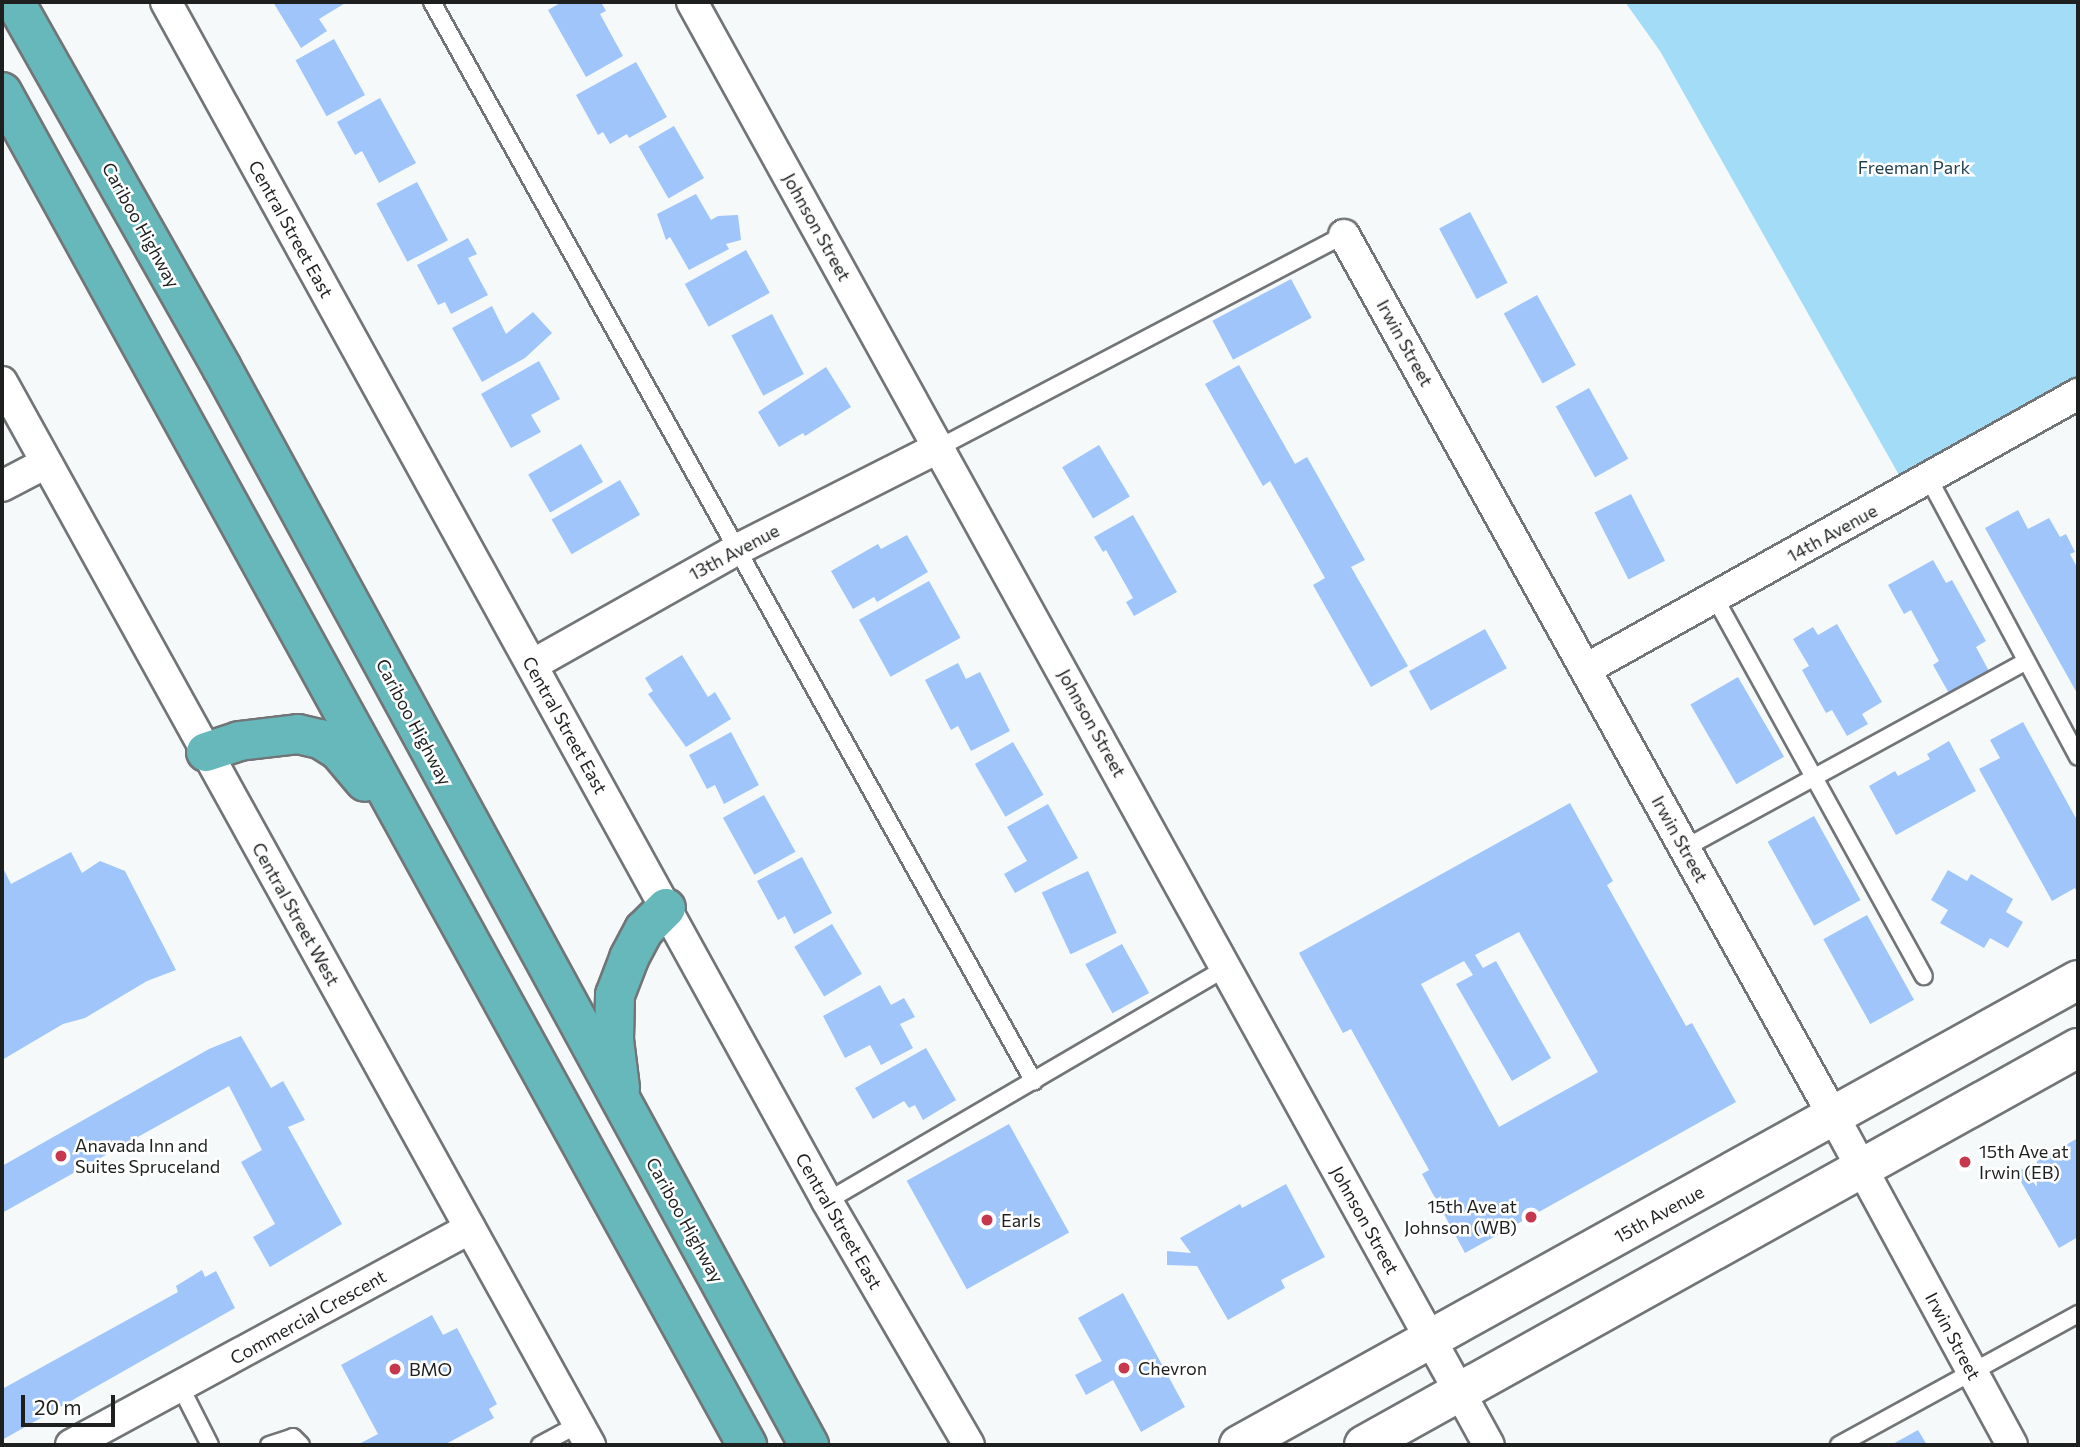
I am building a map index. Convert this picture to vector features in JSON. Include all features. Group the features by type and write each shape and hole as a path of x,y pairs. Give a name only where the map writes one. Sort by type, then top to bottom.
{"highway":[{"name":"Cariboo Highway","path":"15,2 222,368 809,1445"},
{"path":"2,92 747,1445"},
{"path":"206,752 239,741 298,734 320,739 339,751 407,830"},
{"path":"623,1107 614,1041 615,996 629,958 644,930 666,908"}],"main road":[{"name":"15th Avenue","path":"1239,1445 2078,981"},
{"path":"1364,1445 2078,1048"}],"street":[{"name":"Central Street East","path":"166,2 827,1201 969,1445"},
{"name":"Johnson Street","path":"692,2 1489,1445"},
{"name":"Irwin Street","path":"1344,234 1834,1117 2012,1445"},
{"name":"Central Street West","path":"2,382 584,1435"},
{"name":"14th Avenue","path":"1586,670 2078,394"},
{"name":"13th Avenue","path":"532,665 736,550 940,447"},
{"path":"2,486 46,463"},
{"name":"Commercial Crescent","path":"71,1445 470,1228"}],"lane":[{"path":"432,2 1034,1082"},
{"path":"940,447 1344,234"},
{"path":"1929,479 2078,757"},
{"path":"1715,598 1924,976"},
{"path":"1685,848 2026,661"},
{"path":"827,1201 1227,968"},
{"path":"1839,1445 2078,1314"},
{"path":"180,1386 210,1445"},
{"path":"540,1445 584,1435"},
{"path":"270,1445 293,1437 301,1445"}],"green space":[{"name":"Freeman Park","path":"1625,2 2078,2 2078,394 1908,491 1660,51"}],"building":[{"path":"273,2 347,2 319,19 327,31 301,48"},
{"path":"562,2 601,2 606,11 600,14 623,56 586,77 548,10"},
{"path":"334,39 365,95 327,116 296,60"},
{"path":"636,62 667,117 629,138 627,134 610,144 603,132 598,135 576,95"},
{"path":"380,98 416,163 379,183 362,151 355,155 337,122"},
{"path":"674,126 704,178 668,198 638,146"},
{"path":"417,182 448,240 407,262 376,204"},
{"path":"696,194 711,220 718,216 738,215 741,240 726,244 729,249 689,270 670,237 666,240 657,214"},
{"path":"1470,212 1508,283 1477,299 1439,228"},
{"path":"468,238 477,254 468,258 488,295 451,314 445,302 438,305 417,265"},
{"path":"746,250 770,293 709,327 685,284"},
{"path":"1291,279 1312,318 1233,360 1212,321"},
{"path":"1537,295 1576,365 1543,383 1504,313"},
{"path":"492,306 506,334 533,312 552,333 525,358 482,382 452,328"},
{"path":"772,314 804,374 763,396 731,336"},
{"path":"539,361 560,399 531,415 541,432 511,448 481,394"},
{"path":"1239,365 1295,464 1307,457 1365,560 1351,567 1408,666 1371,687 1313,585 1325,578 1270,481 1263,486 1205,384"},
{"path":"826,367 851,407 805,436 803,433 779,447 758,412"},
{"path":"1589,388 1628,459 1595,477 1556,406"},
{"path":"581,444 603,482 550,513 528,474"},
{"path":"1099,445 1130,496 1093,519 1062,467"},
{"path":"620,480 640,515 572,554 552,520"},
{"path":"1631,494 1665,561 1629,579 1594,513"},
{"path":"2018,510 2028,529 2049,518 2060,537 2066,534 2075,552 2070,554 2078,569 2078,695 1985,528"},
{"path":"1133,515 1177,592 1134,616 1126,602 1133,598 1106,550 1103,552 1094,537"},
{"path":"907,535 928,572 877,602 874,597 853,609 831,571 878,544 881,549"},
{"path":"1933,560 1946,583 1952,580 1986,641 1976,647 1990,673 1950,695 1933,665 1939,661 1911,610 1904,614 1888,585"},
{"path":"929,581 961,638 891,677 859,620"},
{"path":"1837,624 1882,702 1862,714 1868,724 1847,736 1832,710 1826,713 1802,670 1809,666 1793,639 1813,627 1818,635"},
{"path":"1485,629 1507,668 1431,711 1409,671"},
{"path":"682,655 708,697 715,692 731,719 686,747 648,694 653,691 645,678"},
{"path":"958,663 966,679 980,672 1010,731 971,751 958,726 951,730 925,680"},
{"path":"1738,677 1784,757 1736,784 1690,704"},
{"path":"2023,722 2078,822 2078,895 2075,888 2052,901 1979,769 2000,758 1990,740"},
{"path":"731,732 759,785 724,804 715,785 707,789 689,755"},
{"path":"1949,741 1976,791 1896,835 1869,786 1895,771 1898,776 1930,759 1927,754"},
{"path":"1013,742 1044,795 1005,817 975,764"},
{"path":"764,795 796,852 754,875 723,818"},
{"path":"1570,803 1613,881 1607,885 1686,1026 1692,1023 1736,1102 1465,1253 1422,1174 1429,1170 1351,1029 1343,1033 1299,953","holes":["1519,932 1598,1072 1499,1127 1421,984 1464,961 1473,975 1456,984 1512,1081 1551,1058 1496,961 1483,968 1475,955"]},
{"path":"1048,804 1078,858 1015,893 1004,874 1027,861 1007,827"},
{"path":"1814,816 1861,900 1814,926 1768,842"},
{"path":"71,852 82,873 100,861 125,871 176,970 147,981 85,1018 63,1024 2,1060 2,866 11,884"},
{"path":"802,857 832,913 794,934 785,916 778,920 757,881"},
{"path":"1948,870 1967,881 1971,874 2013,899 2006,912 2023,922 2008,948 1990,938 1984,948 1940,923 1948,910 1931,900"},
{"path":"1088,871 1117,933 1071,954 1042,893"},
{"path":"1867,915 1914,1000 1870,1024 1823,939"},
{"path":"832,924 862,974 824,996 794,947"},
{"path":"1122,944 1149,993 1112,1013 1085,964"},
{"path":"880,985 891,1005 904,998 915,1017 900,1024 913,1048 881,1065 870,1045 845,1058 823,1016"},
{"name":"Anavada Inn and Suites Spruceland","path":"241,1036 271,1088 283,1081 305,1120 288,1127 342,1224 270,1267 253,1237 275,1224 241,1162 262,1150 229,1086 2,1213 2,1166 209,1049"},
{"path":"926,1048 956,1100 923,1120 915,1105 909,1108 904,1101 873,1119 855,1088"},
{"path":"1009,1124 1069,1232 967,1289 907,1181"},
{"path":"2078,1138 2078,1237 2059,1248 2016,1173"},
{"path":"1286,1184 1325,1257 1281,1280 1285,1288 1228,1320 1197,1266 1167,1265 1167,1251 1191,1253 1180,1238 1240,1204 1242,1208"},
{"path":"202,1270 205,1277 216,1271 235,1308 2,1440 2,1383 4,1388 178,1292 176,1286"},
{"path":"1123,1293 1185,1407 1141,1432 1113,1380 1086,1395 1075,1375 1102,1361 1078,1318"},
{"path":"432,1315 443,1335 457,1328 497,1404 489,1409 494,1418 444,1445 357,1445 378,1434 341,1365"},
{"path":"1918,1430 1927,1445 1891,1445"}],"place":[{"name":"Anavada Inn and Suites Spruceland","path":"61,1156"},
{"name":"15th Ave at Irwin (EB)","path":"1965,1162"},
{"name":"15th Ave at Johnson (WB)","path":"1531,1217"},
{"name":"Earls","path":"987,1220"},
{"name":"Chevron","path":"1124,1368"},
{"name":"BMO","path":"395,1369"}]}
